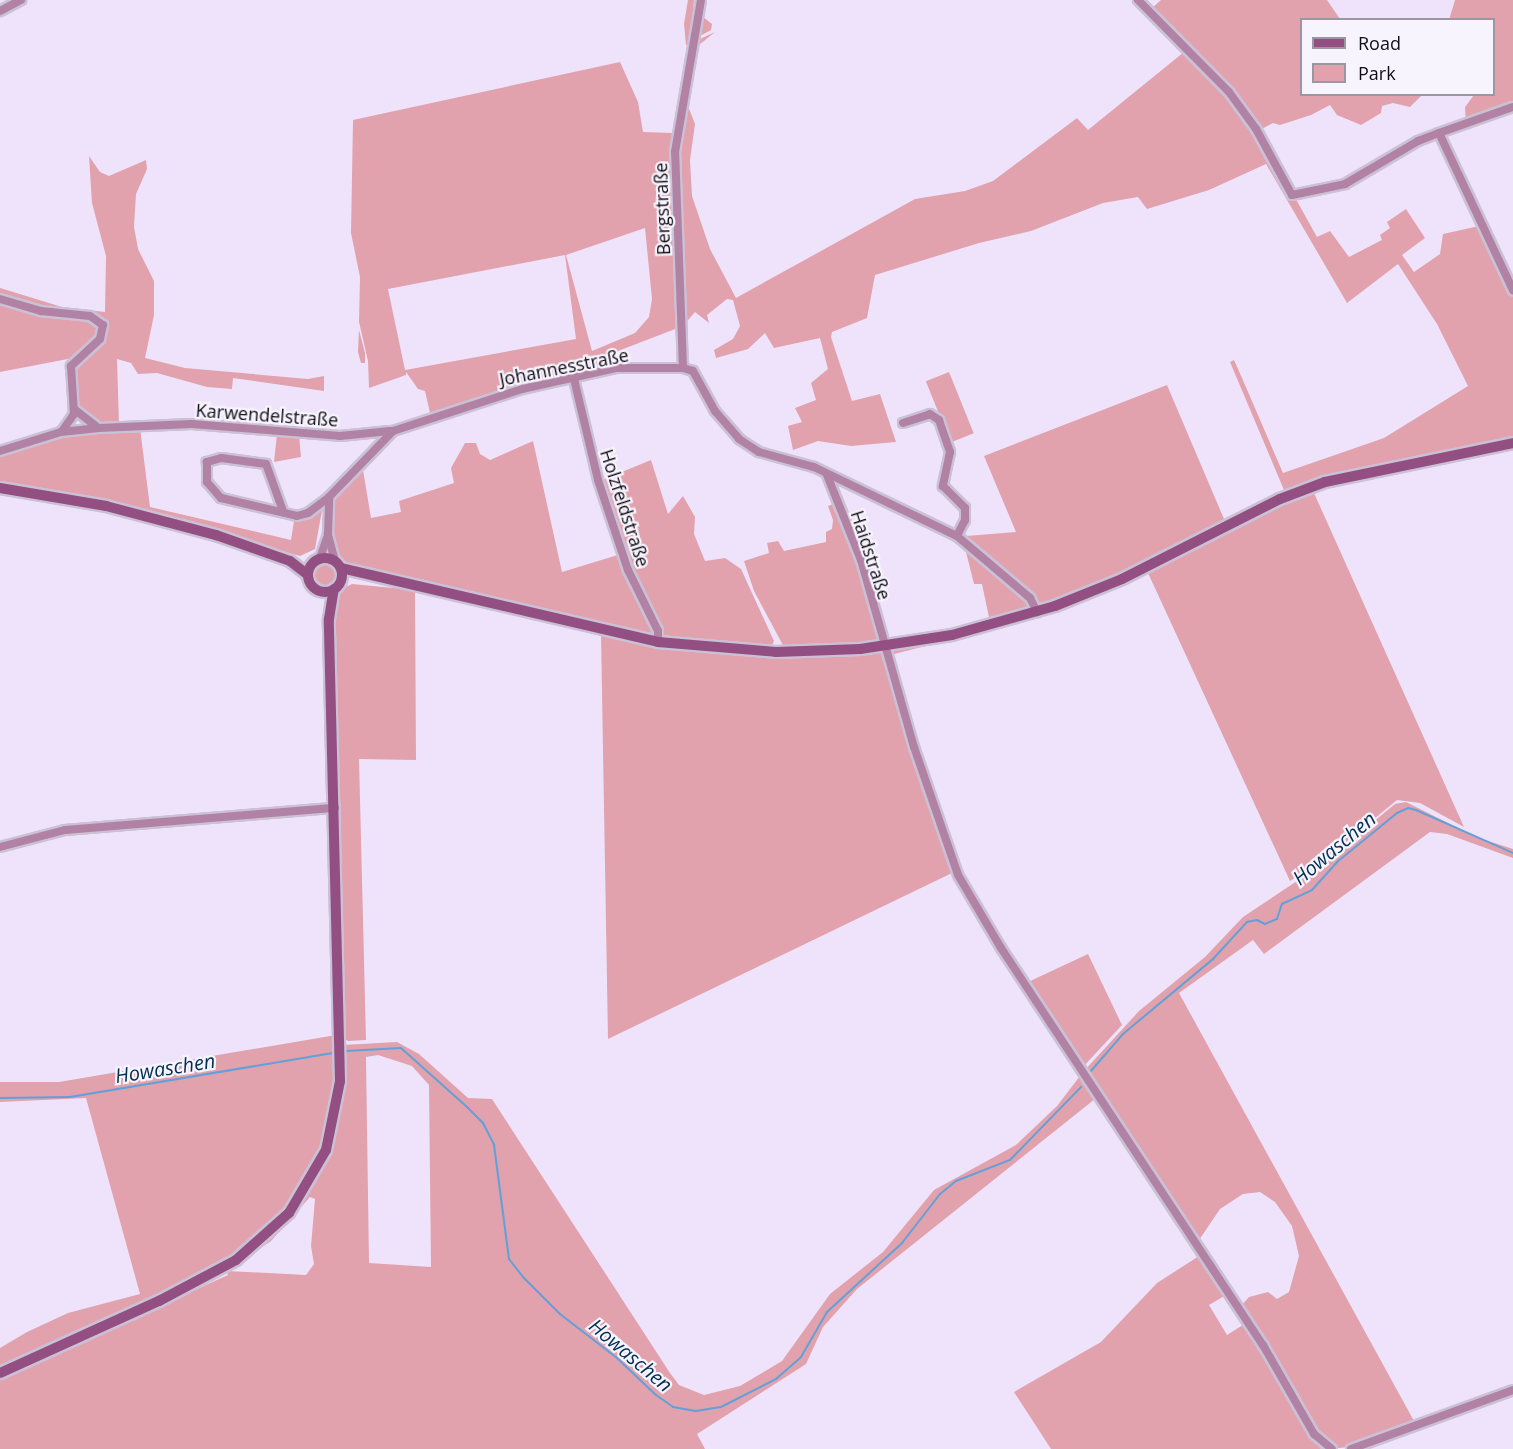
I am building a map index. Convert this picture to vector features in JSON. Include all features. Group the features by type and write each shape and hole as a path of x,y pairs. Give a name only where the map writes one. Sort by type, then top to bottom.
{"street":[{"path":"0,11 21,0"},
{"name":"Bergstraße","path":"683,368 675,169 701,0"},
{"path":"1138,0 1229,92 1256,129 1292,195 1345,184 1418,141 1513,107"},
{"path":"1439,133 1513,290"},
{"path":"0,299 41,311 90,316 102,322 100,339 71,366 69,379 74,409 71,421 61,432"},
{"name":"Johannesstraße","path":"283,511 266,464 221,458 207,462 207,482 216,496 302,516 329,497 393,431 475,402 616,368 683,368"},
{"path":"683,368 693,371 715,411 739,439 759,452 802,462 957,536 1030,598 1036,612"},
{"name":"Holzfeldstraße","path":"574,379 598,480 628,570 658,631 658,642"},
{"path":"74,409 99,428"},
{"path":"903,423 930,414 939,420 950,452 943,486 965,508 957,536"},
{"name":"Karwendelstraße","path":"0,450 61,432 138,426 192,424 340,436 393,431"},
{"path":"290,561 317,560 338,565 359,576 658,642 777,652 885,646 977,629 1036,612 1122,579 1306,489 1349,476 1513,443"},
{"name":"Haidstraße","path":"827,475 861,561 914,747 964,888 1263,1345 1314,1434 1332,1449"},
{"path":"0,488 106,506 226,538 290,561 308,575 310,584 319,591 329,619"},
{"path":"0,1373 222,1269 277,1226 315,1174 330,1137 339,1089 335,808 329,619 338,565 328,534 329,497"},
{"path":"308,575 328,534"},
{"path":"319,591 336,587 359,576"},
{"path":"0,847 65,830 335,808"},
{"path":"1351,1449 1513,1390"}],"green space":[{"path":"688,0 694,0 690,45 686,45 684,24"},
{"path":"1161,0 1327,0 1339,18 1300,18 1300,96 1421,96 1410,107 1393,103 1382,106 1381,113 1361,125 1337,115 1330,105 1311,115 1280,125 1273,123 1258,131 1206,62 1151,9"},
{"path":"1455,0 1513,0 1513,104 1466,123 1465,107 1473,96 1495,96 1495,18 1450,18"},
{"path":"703,17 712,24 711,30 700,36"},
{"path":"715,32 699,45 688,106 695,124 690,160 692,196 710,249 736,298 915,199 965,191 993,181 1077,118 1088,130 1184,52 1215,78 1254,131 1282,187 1297,201 1317,237 1330,231 1349,257 1382,240 1380,235 1390,228 1387,222 1406,209 1425,238 1402,255 1414,272 1440,254 1443,234 1479,226 1513,293 1513,449 1355,480 1314,493 1464,827 1420,803 1397,800 1330,855 1290,881 1148,573 1051,614 890,655 894,649 958,636 1057,602 1043,604 1037,601 965,539 966,536 1016,532 984,456 1167,385 1224,519 1284,490 1230,362 1234,360 1283,473 1384,438 1468,386 1437,324 1398,264 1347,303 1266,164 1209,190 1147,209 1138,197 1103,203 1031,231 979,243 875,275 867,318 832,332 831,337 852,401 880,394 896,442 851,446 818,441 793,450 788,426 802,422 795,408 816,400 811,383 828,369 820,338 774,348 765,333 748,349 716,358 714,350 733,339 740,326 733,300 727,299 707,315 709,323 695,312 683,326 605,356 604,369 513,388 430,413 425,391 418,389 406,372 406,375 369,388 368,361 359,322 360,277 351,233 353,120 620,62 638,102 643,132 674,133 681,126 698,40","holes":["645,228 652,299 649,317 635,333 592,351 566,255","565,255 576,339 405,370 388,289"]},
{"path":"89,156 100,172 109,176 146,160 147,169 136,194 134,227 138,249 154,281 154,315 145,358 185,368 308,379 324,376 324,391 233,378 232,389 207,387 157,373 138,374 131,363 117,359 119,424 98,424 78,411 73,366 97,341 73,358 0,372 0,288 62,307 105,312 106,256 92,203"},
{"path":"359,330 365,363 361,363 358,352"},
{"path":"949,372 974,433 951,443 926,381"},
{"path":"140,428 150,507 291,540 294,521 306,517 323,505 315,549 300,556 149,515 0,484 0,453 71,432"},
{"path":"277,434 299,435 301,457 274,462"},
{"path":"533,441 562,572 621,554 655,628 651,636 342,564 335,546 332,500 362,464 371,518 401,512 399,501 454,483 451,468 465,443 476,443 480,454 490,460"},
{"path":"651,460 668,514 683,496 695,517 694,534 705,561 725,558 741,569 774,641 770,649 663,635 632,575 600,481"},
{"path":"836,503 855,549 879,641 785,649 754,591 744,561 769,553 767,543 778,541 784,551 826,542 826,532 832,529 833,520 828,506"},
{"path":"964,544 1029,602 1026,611 990,622 982,584 974,584"},
{"path":"320,563 330,563 337,570 337,580 330,587 320,587 313,580 313,570"},
{"path":"352,584 415,590 416,760 359,759 366,1040 348,1041 343,1038 333,602 339,590"},
{"path":"601,634 732,654 826,656 880,651 952,873 608,1039"},
{"path":"1406,802 1476,837 1513,849 1513,858 1447,834 1430,832 1264,954 1253,940 1179,993 1414,1421 1350,1447 1338,1448 1322,1442 1241,1306 1249,1297 1268,1292 1277,1299 1289,1292 1299,1256 1292,1226 1275,1202 1260,1192 1243,1194 1220,1209 1197,1243 1084,1071 1139,1011 1205,957 1243,917 1321,865 1395,804"},
{"path":"1088,954 1122,1025 1082,1068 1026,983"},
{"path":"336,1035 336,1085 321,1151 281,1216 250,1245 210,1271 0,1369 0,1348 27,1332 68,1313 140,1294 86,1098 0,1102 0,1082 59,1082"},
{"path":"397,1042 419,1054 468,1098 492,1099 670,1373 679,1385 704,1395 740,1386 782,1361 830,1294 883,1252 934,1190 1016,1145 1057,1106 1080,1076 1095,1099 857,1289 823,1327 806,1364 697,1434 705,1449 0,1449 0,1378 228,1275 226,1269 296,1209 315,1181 337,1126 343,1045","holes":["378,1055 412,1066 429,1085 431,1267 369,1263 366,1057","310,1197 315,1199 311,1246 314,1264 306,1275 227,1271 271,1241"]},
{"path":"1199,1256 1226,1295 1209,1305 1227,1335 1246,1323 1321,1449 1051,1449 1014,1392 1101,1342 1157,1283"}],"waterway":[{"name":"Howaschen","path":"1091,1071 1123,1034 1213,959 1247,922 1257,920 1265,924 1277,919 1282,904 1312,890 1337,862 1397,813 1408,808 1416,810 1513,853"},
{"name":"Howaschen","path":"346,1051 401,1048 483,1123 494,1145 509,1259 523,1277 560,1314 617,1358 656,1395 673,1407 696,1411 721,1407 776,1379 801,1357 827,1312 902,1243 940,1194 956,1181 1010,1160 1081,1087"},
{"name":"Howaschen","path":"0,1098 70,1097 334,1053"}]}
